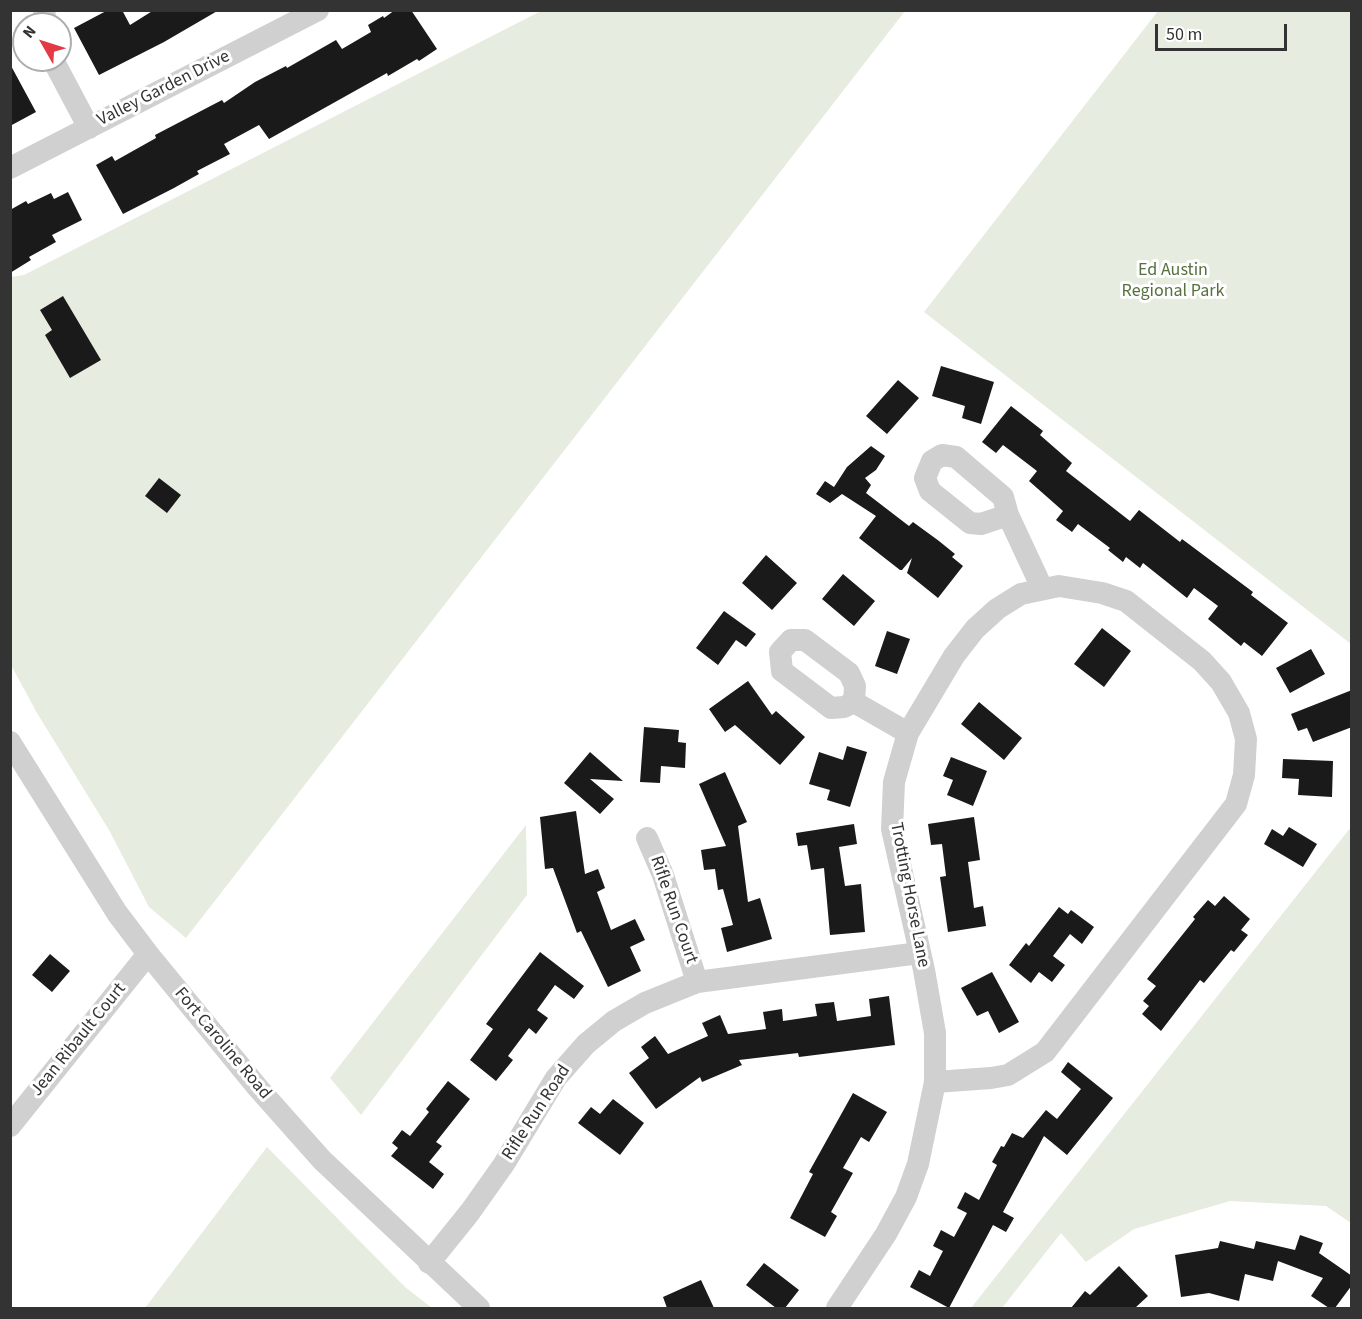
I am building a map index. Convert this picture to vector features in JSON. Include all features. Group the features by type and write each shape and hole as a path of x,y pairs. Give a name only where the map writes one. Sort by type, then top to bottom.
{"street":[{"name":"Valley Garden Drive","path":"10,168 318,10"},
{"path":"59,72 89,128"},
{"path":"935,1082 1008,1075 1045,1052 1236,804 1244,775 1246,739 1239,713 1221,682 1202,661 1126,601 1102,592 1059,586 1042,588 1008,515"},
{"name":"Trotting Horse Lane","path":"837,1308 886,1234 906,1197 918,1164 935,1082 934,1033 892,829 894,782 908,733 954,656 975,629 997,609 1021,594 1042,588"},
{"path":"854,702 908,733"},
{"name":"Fort Caroline Road","path":"10,742 93,876 148,954 258,1088 322,1160 479,1308"},
{"name":"Rifle Run Court","path":"647,838 663,875 697,982"},
{"name":"Rifle Run Road","path":"429,1263 470,1212 504,1164 556,1078 586,1044 614,1021 645,1003 697,982 919,953"},
{"name":"Jean Ribault Court","path":"10,1126 148,954"}],"green space":[{"path":"541,11 905,11 186,938 149,907 109,830 37,713 11,665 10,277 24,275"},
{"name":"Ed Austin Regional Park","path":"1158,11 1351,11 1351,644 924,312"},
{"path":"526,825 527,895 361,1115 330,1078"},
{"path":"1351,827 1351,1223 1326,1206 1230,1201 1134,1229 1086,1262 1061,1233 1002,1308 971,1308"},
{"path":"267,1147 405,1287 432,1308 145,1308"}],"building":[{"path":"108,10 122,10 130,25 154,10 219,10 164,42 99,75 74,28"},
{"path":"395,10 411,10 437,49 419,61 417,59 388,76 387,73 269,139 259,125 224,144 230,154 197,171 199,174 123,214 96,165 112,156 115,161 156,138 155,135 222,100 224,103 255,82 286,66 287,68 336,40 342,49 371,32 368,25"},
{"path":"10,64 12,72 14,72 36,112 10,126"},
{"path":"68,192 82,220 52,235 56,242 29,257 31,260 10,273 10,210 26,201 28,204 51,193 54,199"},
{"path":"63,296 101,360 70,378 45,335 52,330 40,310"},
{"path":"941,366 994,382 981,424 962,418 965,406 932,396"},
{"path":"898,380 919,398 887,434 866,416"},
{"path":"1011,406 1043,431 1040,435 1072,463 1066,471 1130,521 1139,510 1180,542 1182,539 1253,592 1251,595 1288,623 1262,656 1244,642 1241,646 1208,619 1218,606 1194,588 1187,598 1143,563 1140,568 1126,557 1123,562 1108,550 1110,548 1078,524 1072,532 1056,520 1063,511 1029,481 1037,471 1003,445 996,453 982,442"},
{"path":"871,446 885,456 876,470 865,478 871,485 866,493 909,526 913,522 939,541 955,554 952,557 963,566 938,598 907,573 912,558 900,570 859,538 876,516 842,494 830,503 816,494 825,481 834,487 847,467"},
{"path":"159,478 181,495 167,513 145,496"},
{"path":"766,555 797,583 772,610 742,583"},
{"path":"843,574 875,601 854,626 822,599"},
{"path":"724,611 756,634 746,647 736,640 718,665 696,648"},
{"path":"1102,628 1131,651 1104,687 1074,664"},
{"path":"887,631 910,639 897,674 875,666"},
{"path":"1311,649 1325,674 1290,693 1276,668"},
{"path":"748,681 772,715 776,711 805,737 780,765 735,725 725,732 709,709"},
{"path":"1352,690 1352,727 1313,742 1307,728 1298,731 1291,714"},
{"path":"979,702 1022,738 1004,760 961,724"},
{"path":"644,727 679,730 678,742 686,743 685,768 661,766 660,783 640,782"},
{"path":"847,746 867,752 850,807 827,800 830,790 809,784 819,752 843,760"},
{"path":"590,752 623,781 590,779 614,799 600,814 564,783"},
{"path":"951,757 987,771 973,806 947,795 953,780 943,776"},
{"path":"1283,759 1333,761 1332,797 1298,795 1299,779 1282,778"},
{"path":"725,772 747,822 738,826 748,902 760,898 772,939 727,952 721,928 733,925 723,889 718,890 715,869 704,870 701,850 726,846 699,784"},
{"path":"576,811 585,874 598,869 605,888 597,892 611,930 635,919 645,940 630,947 641,971 608,987 581,931 577,933 553,868 545,869 540,817"},
{"path":"974,817 980,860 968,862 974,908 983,906 986,926 948,932 940,877 946,876 942,844 931,845 928,824"},
{"path":"854,824 857,844 839,847 845,886 861,884 865,932 830,935 824,868 811,870 807,845 798,846 796,833"},
{"path":"1289,827 1317,844 1303,867 1264,844 1272,829 1283,836"},
{"path":"1224,896 1250,919 1241,930 1248,935 1234,952 1231,950 1204,983 1200,980 1161,1031 1142,1014 1149,1006 1143,1001 1156,986 1147,979 1208,900 1215,906"},
{"path":"1059,907 1068,914 1071,910 1094,927 1082,944 1070,934 1053,956 1065,965 1052,982 1039,972 1031,983 1009,965 1026,943 1029,946"},
{"path":"540,952 584,986 574,999 555,985 537,1010 548,1018 536,1034 529,1028 508,1056 513,1060 496,1081 470,1060 493,1029 486,1024"},
{"path":"50,954 70,971 52,992 32,975"},
{"path":"992,972 1019,1022 999,1033 988,1011 977,1016 961,988"},
{"path":"889,996 895,1045 799,1057 798,1053 739,1060 742,1065 702,1082 700,1077 656,1109 629,1073 649,1058 641,1047 655,1036 668,1054 708,1036 702,1023 720,1015 728,1034 766,1029 763,1012 782,1009 783,1021 817,1016 815,1004 834,1002 837,1021 871,1016 869,999"},
{"path":"1068,1062 1113,1098 1067,1155 1044,1136 1003,1212 1014,1218 1006,1232 993,1225 949,1308 910,1287 919,1270 930,1276 943,1251 933,1246 941,1230 954,1237 967,1213 957,1208 965,1192 979,1200 997,1165 992,1162 1012,1133 1023,1138 1046,1110 1057,1119 1081,1089 1061,1072"},
{"path":"448,1081 470,1099 436,1142 442,1146 429,1162 444,1174 433,1189 391,1156 398,1148 392,1143 402,1130 410,1136 429,1112 426,1109"},
{"path":"853,1093 887,1112 869,1142 861,1137 843,1168 853,1173 831,1212 837,1216 825,1237 790,1218 813,1174 809,1172"},
{"path":"613,1099 644,1123 620,1155 578,1123 591,1107 600,1114"},
{"path":"1300,1235 1323,1243 1319,1253 1352,1276 1352,1285 1335,1308 1329,1308 1311,1296 1323,1278 1278,1261 1273,1281 1245,1274 1239,1301 1209,1293 1181,1297 1175,1255 1218,1248 1220,1241 1254,1249 1256,1241 1295,1250"},
{"path":"764,1263 799,1290 785,1308 776,1308 746,1285"},
{"path":"1119,1266 1148,1296 1135,1308 1071,1308 1085,1291 1090,1295"},
{"path":"701,1280 714,1308 667,1308 663,1297"}]}
